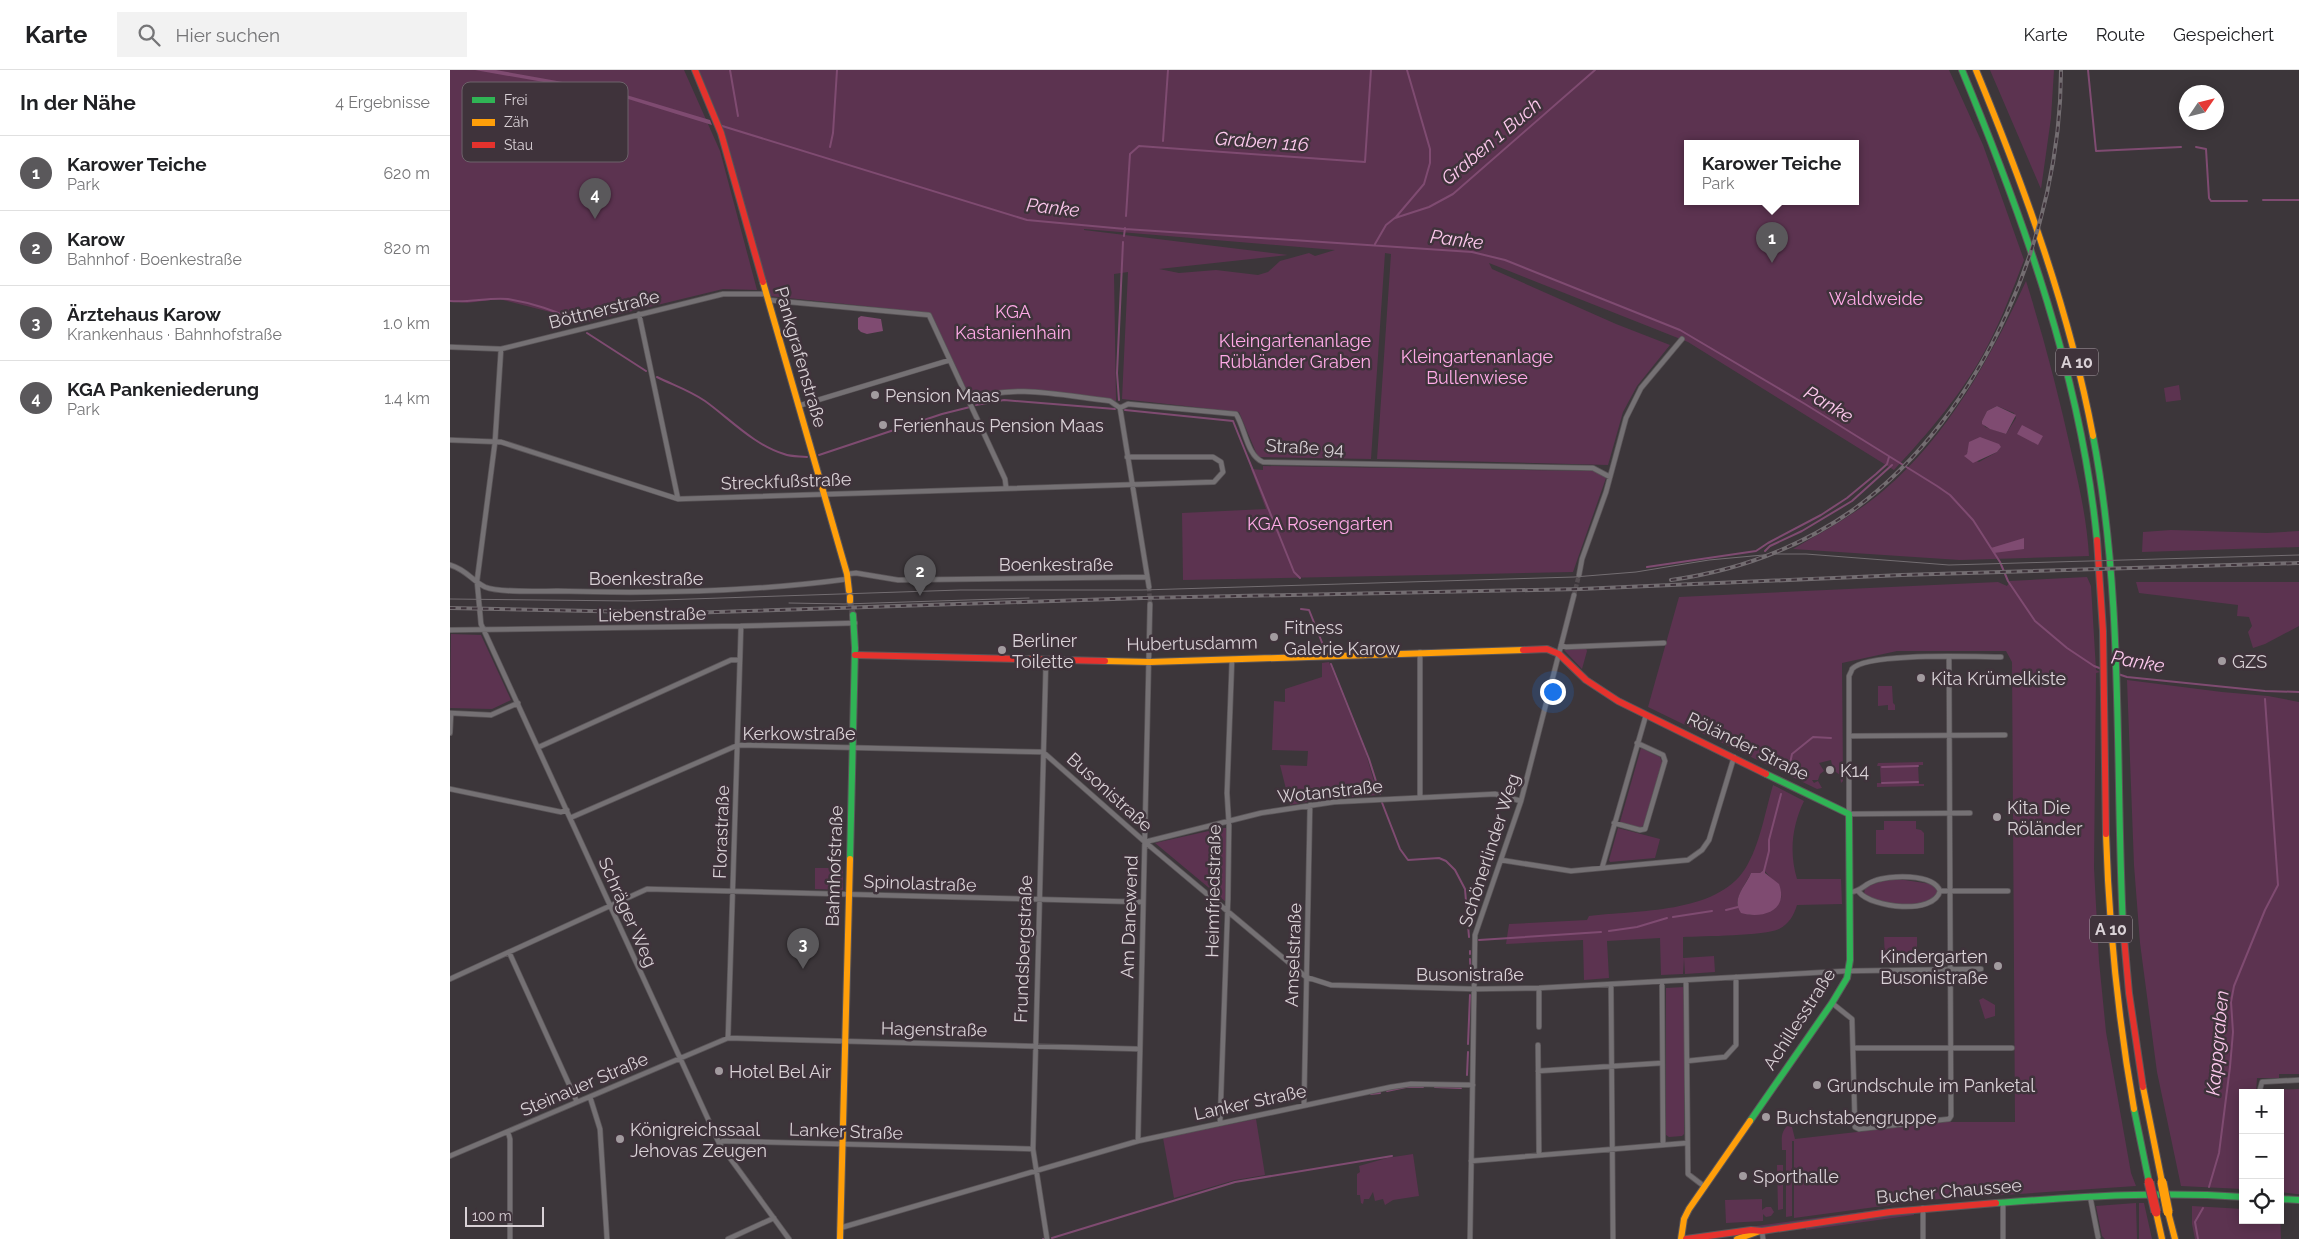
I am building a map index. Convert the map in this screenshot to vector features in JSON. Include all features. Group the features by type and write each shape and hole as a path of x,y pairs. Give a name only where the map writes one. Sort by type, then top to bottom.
{"main road":[{"name":"Pankgrafenstraße","path":"696,70 721,133 766,297 848,576 850,596"},
{"name":"A 10","path":"1962,70 2023,223 2044,288 2068,376 2087,469 2096,537 2104,669 2111,931 2120,1020 2134,1114 2162,1239"},
{"name":"A 10","path":"1976,70 2000,128 2054,276 2074,344 2094,439 2105,509 2114,595 2123,931 2132,1024 2141,1084 2175,1239"},
{"name":"Bahnhofstraße","path":"840,1239 853,747 854,619"},
{"name":"Hubertusdamm","path":"855,655 1150,662 1536,648 1560,649"},
{"name":"Röländer Straße","path":"1560,649 1600,690 1646,715 1849,814"},
{"name":"Achillesstraße","path":"1681,1239 1684,1219 1832,1003 1849,971 1855,892 1849,814"},
{"name":"Bucher Chaussee","path":"1737,1239 1923,1208 2139,1192 2185,1193 2239,1198"},
{"path":"2284,1199 2299,1200"},
{"name":"Bucher Chaussee","path":"1686,1239 1751,1230 1762,1235"}],"street":[{"name":"Böttnerstraße","path":"450,347 501,349 723,294 929,315 950,360"},
{"path":"639,314 678,499"},
{"path":"1579,575 1610,477 1626,418 1641,388 1682,339"},
{"name":"Schräger Weg","path":"501,349 495,442 477,581 480,618 719,1143 789,1239"},
{"path":"798,406 950,360 1005,479 1006,487"},
{"name":"Straße 94","path":"969,400 1015,391 1110,401 1120,408 1128,404 1236,414 1253,453 1257,460 1263,462 1593,468 1610,477"},
{"path":"1120,408 1149,587"},
{"name":"Streckfußstraße","path":"450,440 495,442 678,499 1131,483 1214,482 1221,476 1223,469 1219,460 1213,456 1127,457"},
{"name":"Boenkestraße","path":"450,565 466,571 485,587 510,590 632,594 746,590 848,576 856,573 898,580 1146,577"},
{"name":"Schönerlinder Weg","path":"1470,1239 1476,935 1520,801 1574,595"},
{"name":"Am Danewend","path":"1138,1140 1150,604"},
{"name":"Liebenstraße","path":"450,630 741,626 854,619"},
{"name":"Florastraße","path":"728,1038 741,626"},
{"path":"1560,649 1566,647 1664,643"},
{"path":"1420,652 1420,796"},
{"name":"Achillesstraße","path":"1849,814 1849,676 1852,670 1857,666 1891,657 1949,657"},
{"path":"1832,1003 1852,1019 1855,1127 1859,1129 1945,1120 1951,1116 1949,657 2001,657"},
{"name":"Heimfriedstraße","path":"1220,1123 1229,821 1227,793 1232,659"},
{"path":"539,748 731,660 740,660"},
{"name":"Frundsbergstraße","path":"1046,660 1034,1046 1033,1149 1047,1239"},
{"path":"450,732 451,713 492,715 518,703"},
{"path":"1602,868 1636,743 1646,715"},
{"path":"1850,736 2005,735"},
{"path":"1614,823 1640,830 1645,829 1665,761 1663,755 1636,743"},
{"name":"Kerkowstraße","path":"570,818 738,745 1043,752"},
{"name":"Busonistraße","path":"1043,752 1145,842 1306,977 1331,985 1475,989 1539,988 1849,971 1981,970"},
{"path":"1501,860 1571,871 1681,862 1695,856 1709,840 1734,758"},
{"path":"450,789 562,812 567,810"},
{"name":"Wotanstraße","path":"1145,842 1229,821 1310,805 1420,796 1495,794 1520,801"},
{"name":"Amselstraße","path":"1304,1105 1310,805"},
{"name":"Röländer Straße","path":"1849,814 1970,813"},
{"path":"1940,891 1936,899 1929,902 1898,906 1875,903 1855,892 1874,881 1899,877 1928,881 1934,884 1940,891 2008,891"},
{"name":"Spinolastraße","path":"450,979 647,889 1143,902"},
{"path":"509,952 577,1102"},
{"path":"1687,1061 1725,1057 1736,1046 1736,977"},
{"path":"1686,980 1688,1174 1705,1187"},
{"path":"1662,982 1662,1145"},
{"path":"1611,984 1613,1239"},
{"path":"1539,988 1539,1027"},
{"name":"Hagenstraße","path":"728,1038 1139,1049"},
{"name":"Steinauer Straße","path":"450,1156 728,1038"},
{"path":"1538,1045 1539,1155"},
{"path":"1853,1048 2012,1048"},
{"path":"1538,1071 1662,1062"},
{"path":"2260,1089 2262,1082 2299,1080"},
{"name":"Lanker Straße","path":"840,1228 1036,1172 1138,1140 1402,1085 1473,1085"},
{"path":"590,1097 600,1129 608,1239"},
{"path":"508,1132 510,1139 510,1239"},
{"name":"Lanker Straße","path":"719,1143 723,1141 1033,1149"},
{"path":"1471,1160 1687,1143"},
{"path":"2090,1196 2099,1238"},
{"path":"2003,1202 2003,1239"},
{"path":"1923,1208 1923,1239"},
{"path":"728,1239 774,1218"}],"green space":[{"path":"450,70 684,70 720,151 757,290 723,289 575,325 569,319 558,314 499,299 467,303 450,301"},
{"path":"699,70 1949,70 1983,145 2024,260 1998,324 1979,362 1945,411 1894,470 1688,342 1489,263 1492,269 1616,324 1670,345 1637,386 1623,412 1608,465 1377,459 1391,254 1385,253 1371,459 1258,457 1239,412 1122,399 1128,272 1114,274 1116,401 1024,389 992,392 970,397 931,313 769,296 725,133","holes":["1084,229 1335,250 1315,256 1309,253 1280,261 1268,272 1258,275 1216,270 1179,273 1159,269 1288,255"]},
{"path":"1990,70 2054,70 2051,118 2041,189"},
{"path":"2026,281 2045,346 2078,480 2087,531 2089,556 1960,560 1793,549 1840,522 1883,491 1928,446 1966,394","holes":["1997,406 2014,413 2016,418 2006,434 1985,427 1982,421 1987,411","2001,447 1997,452 1979,462 1965,456 1968,454 1967,451"]},
{"path":"2179,385 2181,400 2166,402 2164,388"},
{"name":"KGA Rosengarten","path":"1263,466 1594,471 1606,478 1573,572 1183,580 1182,513 1266,509 1251,469 1263,470"},
{"path":"2171,530 2267,533 2299,531 2299,547 2142,552 2143,532"},
{"path":"2087,577 2091,586 2096,670 2100,672 2096,673 2094,868 2099,961 2106,1032 2131,1173 2136,1186 1989,1196 1979,1195 1794,1218 1794,1141 1792,1141 1792,1216 1786,1217 1786,1150 1782,1150 1782,1134 1787,1126 1792,1127 1795,1139 1945,1122 2015,1122 2012,662 2006,651 1897,651 1842,663 1843,781 1841,783 1840,775 1833,770 1831,760 1819,763 1824,771 1820,774 1818,780 1812,780 1814,783 1818,781 1822,788 1817,789 1648,707 1679,597 1998,582 2007,586 2010,581"},
{"path":"2136,582 2299,582 2299,626 2265,644 2253,648 2248,632 2252,626 2249,617 2237,616 2238,605 2139,593"},
{"path":"451,634 481,635 511,700 492,709 450,708"},
{"path":"1586,648 1587,651 1582,669 1564,650"},
{"path":"1329,662 1366,754 1378,795 1318,800 1290,805 1280,765 1307,766 1308,751 1272,750 1274,701 1285,702 1285,689 1322,677 1322,663"},
{"path":"2127,680 2268,696 2299,702 2299,1074 2279,1074 2279,1078 2257,1078 2256,1089 2239,1089 2239,1189 2181,1186 2157,1072 2140,943 2134,865"},
{"path":"1878,686 1892,686 1895,710 1888,710 1888,705 1878,706"},
{"path":"1641,748 1660,757 1662,762 1644,825 1639,828 1620,822"},
{"path":"1923,762 1923,765 1918,765 1919,784 1924,784 1924,786 1877,787 1877,783 1881,783 1880,766 1877,766 1878,763"},
{"path":"1773,785 1804,801 1794,830 1793,839 1793,859 1797,879 1841,879 1842,904 1797,905 1793,916 1788,922 1783,927 1772,931 1683,937 1683,958 1714,956 1715,972 1685,974 1684,958 1683,974 1661,975 1660,938 1607,941 1609,978 1584,980 1583,940 1506,944 1509,924 1587,920 1589,916 1674,907 1696,902 1732,884 1745,869 1755,850","holes":["1764,870 1778,886 1781,899 1750,915 1739,908 1737,903 1738,897 1751,873 1760,873"]},
{"path":"1884,821 1916,821 1916,829 1924,833 1924,854 1876,854 1876,830 1884,830"},
{"path":"1227,828 1226,902 1155,843"},
{"path":"1618,828 1660,839 1655,858 1610,862"},
{"path":"815,868 843,868 843,890 815,889"},
{"path":"1898,879 1931,884 1936,887 1938,893 1928,901 1913,905 1884,903 1864,895 1865,887 1883,881"},
{"path":"1884,937 1917,937 1917,962 1885,962"},
{"path":"1684,987 1684,1134 1682,1136 1669,1137 1666,1135 1666,988"},
{"path":"1983,998 1995,1005 1995,1016 1985,1019 1979,1000"},
{"path":"1976,1080 1991,1080 1991,1091 1976,1091"},
{"path":"2284,1089 2299,1089 2299,1194 2284,1192"},
{"path":"1256,1119 1265,1175 1235,1180 1174,1198 1163,1138"},
{"path":"1413,1154 1419,1196 1393,1200 1385,1205 1383,1199 1375,1201 1373,1192 1369,1199 1364,1199 1363,1204 1361,1203 1360,1195 1357,1195 1359,1166 1387,1158"},
{"path":"1777,1165 1783,1165 1783,1209 1778,1210"},
{"path":"1762,1199 1762,1210 1766,1207 1771,1207 1774,1212 1771,1216 1766,1217 1763,1214 1763,1221 1726,1223 1725,1200"},
{"path":"2136,1203 2137,1239 2105,1239 2102,1236 2096,1206"},
{"path":"2139,1203 2144,1203 2152,1239 2139,1239"},
{"path":"1913,1205 1758,1228 1749,1227"},
{"path":"2192,1206 2239,1209 2239,1224 2280,1224 2281,1239 2195,1239 2192,1224"},
{"path":"1914,1211 1914,1215 1806,1230 1806,1226"}],"shaded area":[{"path":"475,70 496,70 563,82 544,82"},
{"path":"628,95 710,120 712,125 628,99"},
{"path":"861,316 881,319 883,331 867,334 861,332 858,329 858,318"},
{"path":"1997,406 2016,415 2006,434 1990,429 1982,424 1987,411"},
{"path":"2022,425 2043,436 2038,445 2017,434"},
{"path":"1980,437 1999,444 2001,447 1997,452 1973,463 1964,456 1967,454 1969,442"},
{"path":"2024,538 2024,549 1994,553 1991,548"},
{"path":"1765,869 1765,873 1779,884 1781,893 1777,907 1765,914 1749,915 1741,913 1738,908 1738,898 1751,873 1760,873"}],"waterway":[{"path":"730,70 738,116"},
{"path":"830,147 833,133 837,70"},
{"path":"1163,141 1168,70"},
{"name":"Graben 116","path":"1126,216 1130,154 1139,146 1365,162 1371,70"},
{"path":"1375,244 1386,225 1396,217 1424,184 1430,163 1430,149 1407,70"},
{"name":"Graben 1 Buch","path":"1395,218 1429,207 1453,194 1595,70"},
{"path":"2088,70 2096,151 2181,147"},
{"name":"Panke","path":"719,125 1027,220 1125,229 1472,252 1505,260 1680,330 1805,404 1937,486 1950,495 1973,520 2000,562 2008,581 2035,621 2067,648 2094,666 2102,669"},
{"path":"2196,147 2206,149 2209,198 2211,201 2247,201"},
{"path":"2263,200 2299,200"},
{"name":"Panke","path":"1124,236 1125,228"},
{"path":"1119,400 1117,373 1123,242"},
{"path":"450,301 508,299 554,311 576,324"},
{"path":"587,333 646,371"},
{"path":"657,377 699,397 752,438 773,450 787,455 807,457"},
{"path":"976,405 1004,400 1115,409"},
{"path":"819,455 942,414 970,407"},
{"path":"1125,410 1233,421 1294,572 1300,578"},
{"path":"1647,567 1756,551 1821,515 1847,498 1887,464 1889,457"},
{"path":"1765,551 1770,546 1802,531 1852,501 1892,465"},
{"path":"1301,609 1309,610 1325,650"},
{"path":"1331,664 1369,759 1380,794"},
{"name":"Panke","path":"2118,674 2127,677 2265,691 2299,692"},
{"name":"Kappgraben","path":"2209,1187 2219,1153 2230,1067 2233,1032 2231,1002 2234,986 2265,910 2278,885 2265,699"},
{"path":"1788,773 1792,754 1813,737 1831,738"},
{"path":"1882,767 1918,766"},
{"path":"1882,783 1918,782"},
{"path":"1764,871 1769,851 1769,840 1781,794"},
{"path":"1381,800 1400,849 1408,860 1439,858 1446,861 1455,870 1465,889 1469,937"},
{"path":"1726,910 1738,907"},
{"path":"1673,917 1712,911"},
{"path":"1609,931 1637,927 1667,918"},
{"path":"1479,940 1601,932"},
{"path":"1470,959 1471,982"},
{"path":"1468,1044 1470,995"},
{"path":"1467,1075 1468,1052"},
{"path":"1387,1091 1406,1087 1423,1087"},
{"path":"1435,1087 1461,1088"},
{"path":"1371,1094 1380,1093"},
{"path":"1052,1238 1235,1182 1392,1156"},
{"name":"Kappgraben","path":"2198,1239 2195,1222 2203,1208"}],"tunnel":[{"path":"1574,595 1579,575"},
{"path":"1149,587 1150,604"},
{"path":"850,601 853,615"}],"tram line":[{"path":"450,599 631,601 960,590 1142,590 1574,577 1636,572 1709,560 1774,554 1806,554 1949,565 2299,555"},
{"path":"789,603 844,604 1029,598"}],"railway":[{"path":"1671,580 1719,571 1743,564 1789,546 1832,524 1853,510 1900,470 1941,423 1977,371 2006,314 2030,254 2047,193 2057,131 2061,70"},
{"path":"450,608 686,613 1143,598 1580,589 1902,575 2299,563"}],"traffic: fast":[{"path":"1962,70 2028,242 2064,359 2089,479 2097,540"},
{"path":"2093,436 2103,497 2114,619 2123,926"},
{"path":"850,859 855,648 853,615"},
{"path":"1750,1121 1832,1003 1847,978 1850,960 1849,814 1766,774"},
{"path":"2134,1109 2149,1182"},
{"path":"1996,1203 2150,1195 2239,1197"},
{"path":"2284,1199 2299,1200"}],"traffic: slow":[{"path":"1976,70 2012,160 2044,250 2071,342 2093,436"},
{"path":"763,282 847,574 849,591"},
{"path":"1105,661 1150,662 1523,650"},
{"path":"2106,834 2115,972 2123,1041 2134,1109"},
{"path":"840,1239 850,859"},
{"path":"2143,1087 2162,1182"},
{"path":"1681,1239 1684,1219 1689,1209 1750,1121"},
{"path":"2162,1182 2168,1212"},
{"path":"2156,1212 2162,1239"},
{"path":"2168,1212 2175,1239"},
{"path":"1737,1239 1760,1231"}],"traffic: jam":[{"path":"695,70 721,133 763,282"},
{"path":"2097,540 2103,631 2106,834"},
{"path":"1523,650 1547,649 1559,654 1586,680 1618,701 1766,774"},
{"path":"855,655 1105,661"},
{"path":"2123,926 2129,993 2143,1087"},
{"path":"2149,1182 2156,1212"},
{"path":"1686,1239 1751,1230 1762,1231 1890,1212 1996,1203"}],"place":[{"name":"KGA Pankeniederung","path":"595,219"},
{"name":"Karower Teiche","path":"1772,263"},
{"name":"Pension Maas","path":"875,395"},
{"name":"Ferienhaus Pension Maas","path":"883,425"},
{"name":"Karow","path":"920,596"},
{"name":"Fitness Galerie Karow","path":"1274,637"},
{"name":"Berliner Toilette","path":"1002,650"},
{"name":"GZS","path":"2222,661"},
{"name":"Kita Krümelkiste","path":"1921,678"},
{"name":"K14","path":"1830,770"},
{"name":"Kita Die Röländer","path":"1997,817"},
{"name":"Kindergarten Busonistraße","path":"1998,966"},
{"name":"Ärztehaus Karow","path":"803,969"},
{"name":"Hotel Bel Air","path":"719,1071"},
{"name":"Grundschule im Panketal","path":"1817,1085"},
{"name":"Buchstabengruppe","path":"1766,1117"},
{"name":"Königreichssaal Jehovas Zeugen","path":"620,1139"},
{"name":"Sporthalle","path":"1743,1176"}],"park label":[{"name":"Waldweide","path":"1876,298"},
{"name":"KGA Kastanienhain","path":"1013,321"},
{"name":"Kleingartenanlage Rübländer Graben","path":"1295,350"},
{"name":"Kleingartenanlage Bullenwiese","path":"1477,366"}]}
